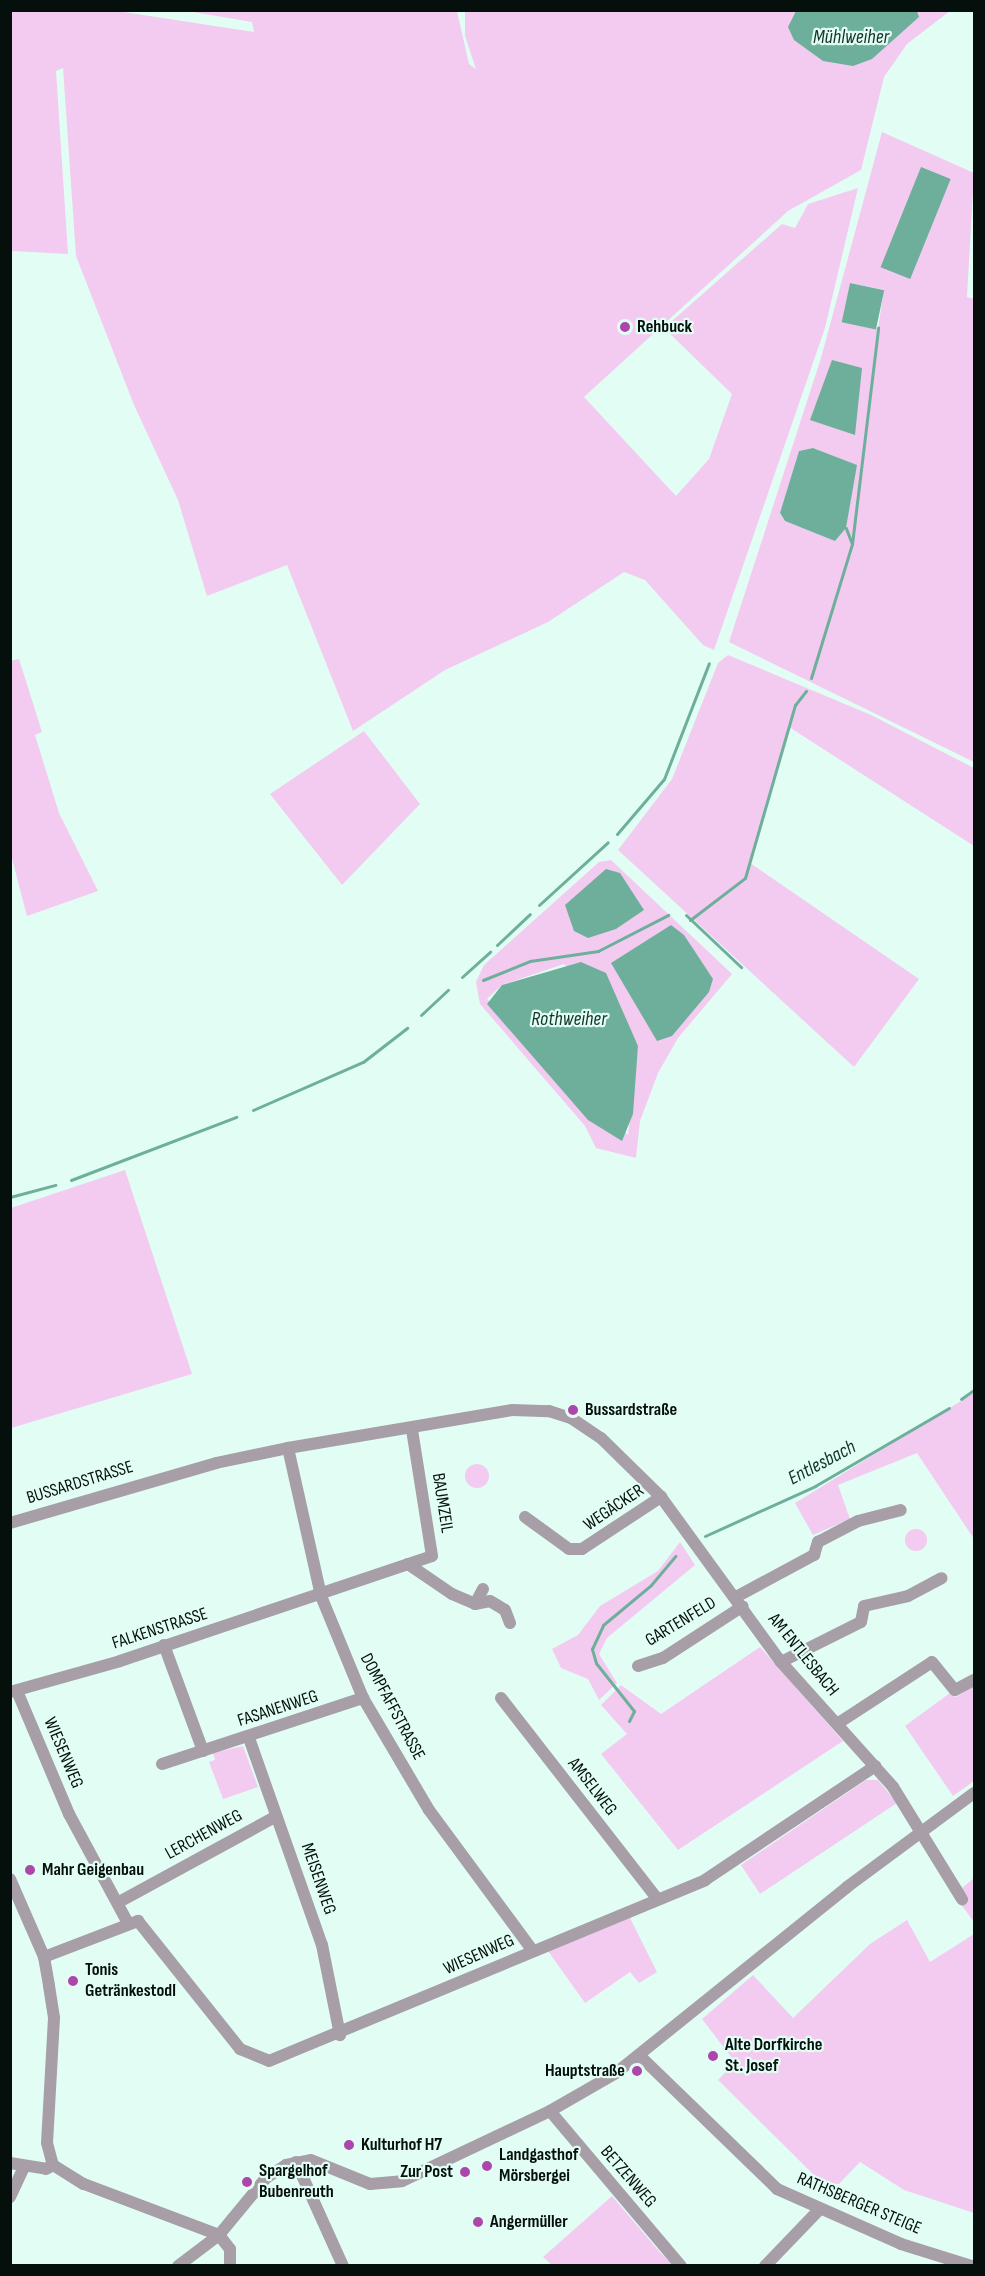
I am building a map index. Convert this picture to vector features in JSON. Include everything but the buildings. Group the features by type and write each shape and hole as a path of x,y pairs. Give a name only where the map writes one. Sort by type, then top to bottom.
{"street":[{"name":"BUSSARDSTRASSE","path":"10,1523 216,1463 288,1448 412,1430 512,1410 549,1411 601,1438 661,1497"},
{"name":"BAUMZEIL","path":"321,1596 432,1556 412,1430"},
{"name":"DOMPFAFFSTRASSE","path":"288,1448 321,1596 363,1698 429,1810 533,1951"},
{"name":"WEGÄCKER","path":"525,1517 569,1549 582,1549 661,1497"},
{"name":"AM ENTLESBACH","path":"661,1497 740,1601 781,1662 875,1766 962,1899"},
{"name":"GARTENFELD","path":"638,1666 663,1658 740,1601 814,1555 818,1542 848,1526 901,1510"},
{"path":"408,1564 450,1597 475,1604 490,1601 505,1610 510,1623"},
{"path":"781,1662 861,1622 864,1606 908,1596 942,1578"},
{"path":"475,1604 483,1589"},
{"name":"FALKENSTRASSE","path":"14,1692 321,1596"},
{"path":"164,1645 203,1751"},
{"path":"837,1724 932,1662 955,1690 975,1680"},
{"name":"WIESENWEG","path":"14,1692 69,1814 119,1902 128,1923 138,1921 149,1930 221,2027 254,2058 269,2061 340,2034 656,1897 705,1880 875,1766"},
{"name":"FASANENWEG","path":"162,1764 249,1738 363,1698"},
{"name":"AMSELWEG","path":"501,1698 656,1897"},
{"name":"MEISENWEG","path":"249,1738 322,1945 340,2034"},
{"path":"178,2265 219,2235 266,2178 296,2162 319,2162 357,2181 383,2185 419,2175 550,2111 641,2057 918,1833 975,1793"},
{"name":"LERCHENWEG","path":"119,1902 275,1816"},
{"path":"10,1879 44,1957 54,2018 47,2143 53,2165"},
{"path":"44,1957 128,1923"},
{"name":"RATHSBERGER STEIGE","path":"641,2057 748,2165 818,2211 971,2265"},
{"name":"BETZENWEG","path":"550,2111 681,2265"},
{"path":"296,2162 343,2265"},
{"path":"10,2163 24,2167 53,2165 84,2184 219,2235 230,2249 230,2265"},
{"path":"10,2197 24,2167"},
{"path":"765,2265 818,2211"}],"shaded area":[{"path":"10,11 117,11 254,32 252,22 187,11 457,11 469,64 476,69 465,36 465,11 950,11 907,44 884,77 861,170 788,211 584,397 676,496 709,459 732,394 664,328 782,224 795,228 808,204 858,188 825,328 714,650 703,645 645,580 624,572 548,622 445,670 353,731 287,565 207,596 178,500 134,405 76,256 63,68 56,71 68,254 11,251"},
{"path":"882,132 974,173 967,297 974,299 974,762 729,642 821,358","holes":["850,283 884,290 878,328 842,322","813,448 856,465 846,528 835,540 785,521 780,514 799,451"]},
{"path":"728,655 871,715 974,768 974,846 789,727 750,863 919,979 854,1067 618,850 672,779 718,663"},
{"path":"19,659 42,732 35,735 59,813 98,891 27,916 10,851 10,661"},
{"path":"364,731 420,804 342,885 270,794"},
{"path":"611,860 732,974 678,1038 658,1073 640,1121 636,1158 596,1148 585,1126 480,1004 476,982 484,965 599,862","holes":["564,964 638,1046 628,1135 487,999 502,985"]},
{"path":"125,1170 192,1374 11,1428 11,1208"},
{"path":"974,1393 974,1539 917,1453 838,1485 850,1519 813,1535 795,1503"},
{"path":"477,1464 486,1467 489,1476 486,1485 477,1488 468,1485 465,1476 468,1467"},
{"path":"916,1529 924,1532 927,1540 924,1548 916,1551 908,1548 905,1540 908,1532"},
{"path":"680,1542 695,1565 607,1638 599,1654 617,1683 599,1700 588,1679 561,1668 552,1649 578,1635 600,1606 658,1571"},
{"path":"760,1647 843,1741 678,1850 601,1754 627,1734 601,1705 621,1685 661,1714"},
{"path":"974,1686 974,1781 953,1796 905,1726 950,1693 956,1697"},
{"path":"243,1746 258,1787 223,1799 209,1762 215,1760 213,1753"},
{"path":"866,1780 878,1780 897,1803 760,1894 741,1865"},
{"path":"974,1878 974,1922 960,1903 968,1897 962,1888"},
{"path":"629,1916 657,1972 639,1983 630,1972 585,2003 548,1951"},
{"path":"907,1920 930,1962 974,1934 974,2213 904,2190 860,2162 839,2184 822,2183 718,2080 735,2062 702,2019 753,1975 793,2018 870,1944"},
{"path":"612,2196 673,2265 552,2265 543,2257"}],"water":[{"name":"Mühlweiher","path":"796,11 917,11 919,17 872,59 853,66 823,61 794,40 788,27"},
{"path":"921,167 951,179 910,279 881,267"},
{"path":"850,283 884,290 876,329 842,322"},
{"path":"832,360 862,368 855,435 810,420"},
{"path":"813,448 857,465 846,528 835,541 785,521 780,513 799,451"},
{"path":"606,869 620,873 644,910 616,929 588,938 574,931 565,905"},
{"name":"Rothweiher","path":"671,925 684,935 713,979 709,992 672,1036 657,1041 611,963"},
{"name":"Rothweiher","path":"581,962 606,973 638,1046 633,1114 622,1141 588,1120 487,1004 502,985"}],"waterway":[{"path":"852,544 878,328"},
{"path":"811,678 852,544 846,528"},
{"path":"617,834 664,779 709,663"},
{"path":"690,920 745,878 795,705 806,691"},
{"path":"539,905 608,842"},
{"path":"497,945 530,914"},
{"path":"483,980 530,961 598,951 668,915"},
{"path":"686,915 741,967"},
{"path":"462,977 490,952"},
{"path":"421,1015 448,990"},
{"path":"253,1110 363,1062 407,1028"},
{"path":"71,1180 236,1117"},
{"path":"10,1197 55,1185"},
{"path":"961,1399 974,1390"},
{"name":"Entlesbach","path":"705,1536 815,1486 949,1408"},
{"name":"Entlesbach","path":"629,1721 634,1711 596,1663 592,1649 603,1625 651,1585 675,1556"}],"place":[{"name":"Rehbuck","path":"625,327"},
{"name":"Bussardstraße","path":"573,1410"},
{"name":"Mahr Geigenbau","path":"30,1870"},
{"name":"Tonis Getränkestodl","path":"73,1981"},
{"name":"Alte Dorfkirche St. Josef","path":"713,2056"},
{"name":"Hauptstraße","path":"637,2071"},
{"name":"Kulturhof H7","path":"349,2145"},
{"name":"Landgasthof Mörsbergei","path":"487,2166"},
{"name":"Zur Post","path":"465,2172"},
{"name":"Spargelhof Bubenreuth","path":"247,2182"},
{"name":"Angermüller","path":"478,2222"}]}
